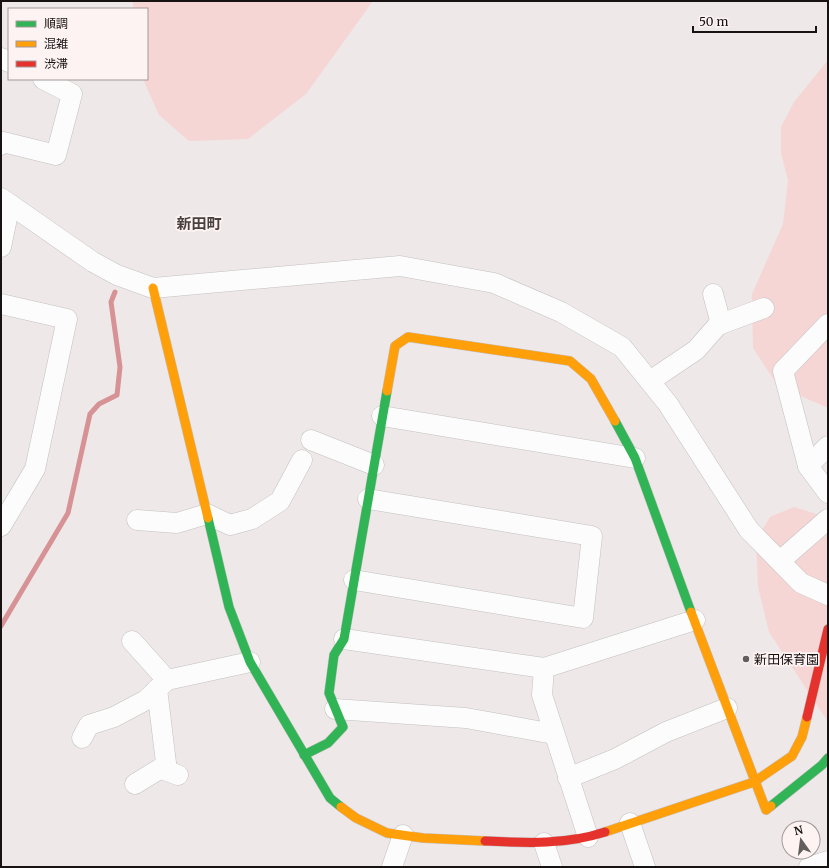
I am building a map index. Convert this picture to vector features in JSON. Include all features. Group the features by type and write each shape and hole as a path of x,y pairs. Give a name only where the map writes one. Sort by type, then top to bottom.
{"street":[{"path":"1,145 3,142 56,155 72,94 45,80"},
{"path":"1,247 5,201 94,262 117,275 153,288 400,266 494,283 561,312 622,347 668,404 749,530 801,583 828,595"},
{"path":"153,288 229,607 250,662 330,798 356,818 387,833 438,839 544,843 588,837 754,782 792,756 802,737 828,629"},
{"path":"713,294 721,324"},
{"path":"1,304 67,319 35,469 1,526"},
{"path":"650,381 696,350 721,324 764,308"},
{"path":"828,324 783,371 808,466 828,493"},
{"path":"304,755 328,743 343,727 329,693 334,655 344,639 395,346 408,336 570,362 591,379 635,458 754,782 766,810 828,758"},
{"path":"382,416 635,458"},
{"path":"311,440 374,465"},
{"path":"808,466 828,446"},
{"path":"137,520 176,523 207,514 230,525 252,519 280,501 302,460"},
{"path":"354,580 583,618 592,536 368,499"},
{"path":"780,561 828,518"},
{"path":"344,639 544,668 695,620"},
{"path":"132,641 162,685 172,770 135,784"},
{"path":"80,731 89,725 114,717 146,700 162,685 250,662"},
{"path":"544,668 542,695 588,837"},
{"path":"568,778 615,759 666,732 727,708"},
{"path":"335,709 466,718 554,734"},
{"path":"630,823 645,867"},
{"path":"392,867 403,835"},
{"path":"544,843 552,867"},
{"path":"809,867 828,861"}],"shaded area":[{"path":"133,1 373,1 306,94 248,139 189,141 159,115 143,80 148,80 148,8 133,8"},
{"path":"828,60 828,408 778,386 753,348 752,294 783,224 788,181 781,153 781,127 794,102"},
{"path":"794,507 826,517 828,520 828,722 769,632 758,587 756,540 770,517"}],"waterway":[{"path":"1,626 68,513 90,414 99,404 117,395 120,367 111,302 115,292"}],"traffic: fast":[{"path":"304,755 328,743 343,727 329,693 334,655 344,639 387,391"},
{"path":"615,421 635,458 691,612"},
{"path":"208,518 229,607 250,662 330,798 341,807"},
{"path":"771,806 822,765 828,758"}],"traffic: slow":[{"path":"153,288 208,518"},
{"path":"387,391 395,346 408,337 570,361 591,379 615,421"},
{"path":"691,612 766,810 771,806"},
{"path":"605,832 754,782 792,756 802,737 807,717"},
{"path":"341,807 356,818 387,833 423,838 485,841"}],"traffic: jam":[{"path":"807,717 828,629"},
{"path":"485,841 561,841 605,832"}],"place":[{"name":"新田保育園","path":"746,659"}],"district":[{"name":"新田町","path":"199,223"}]}
